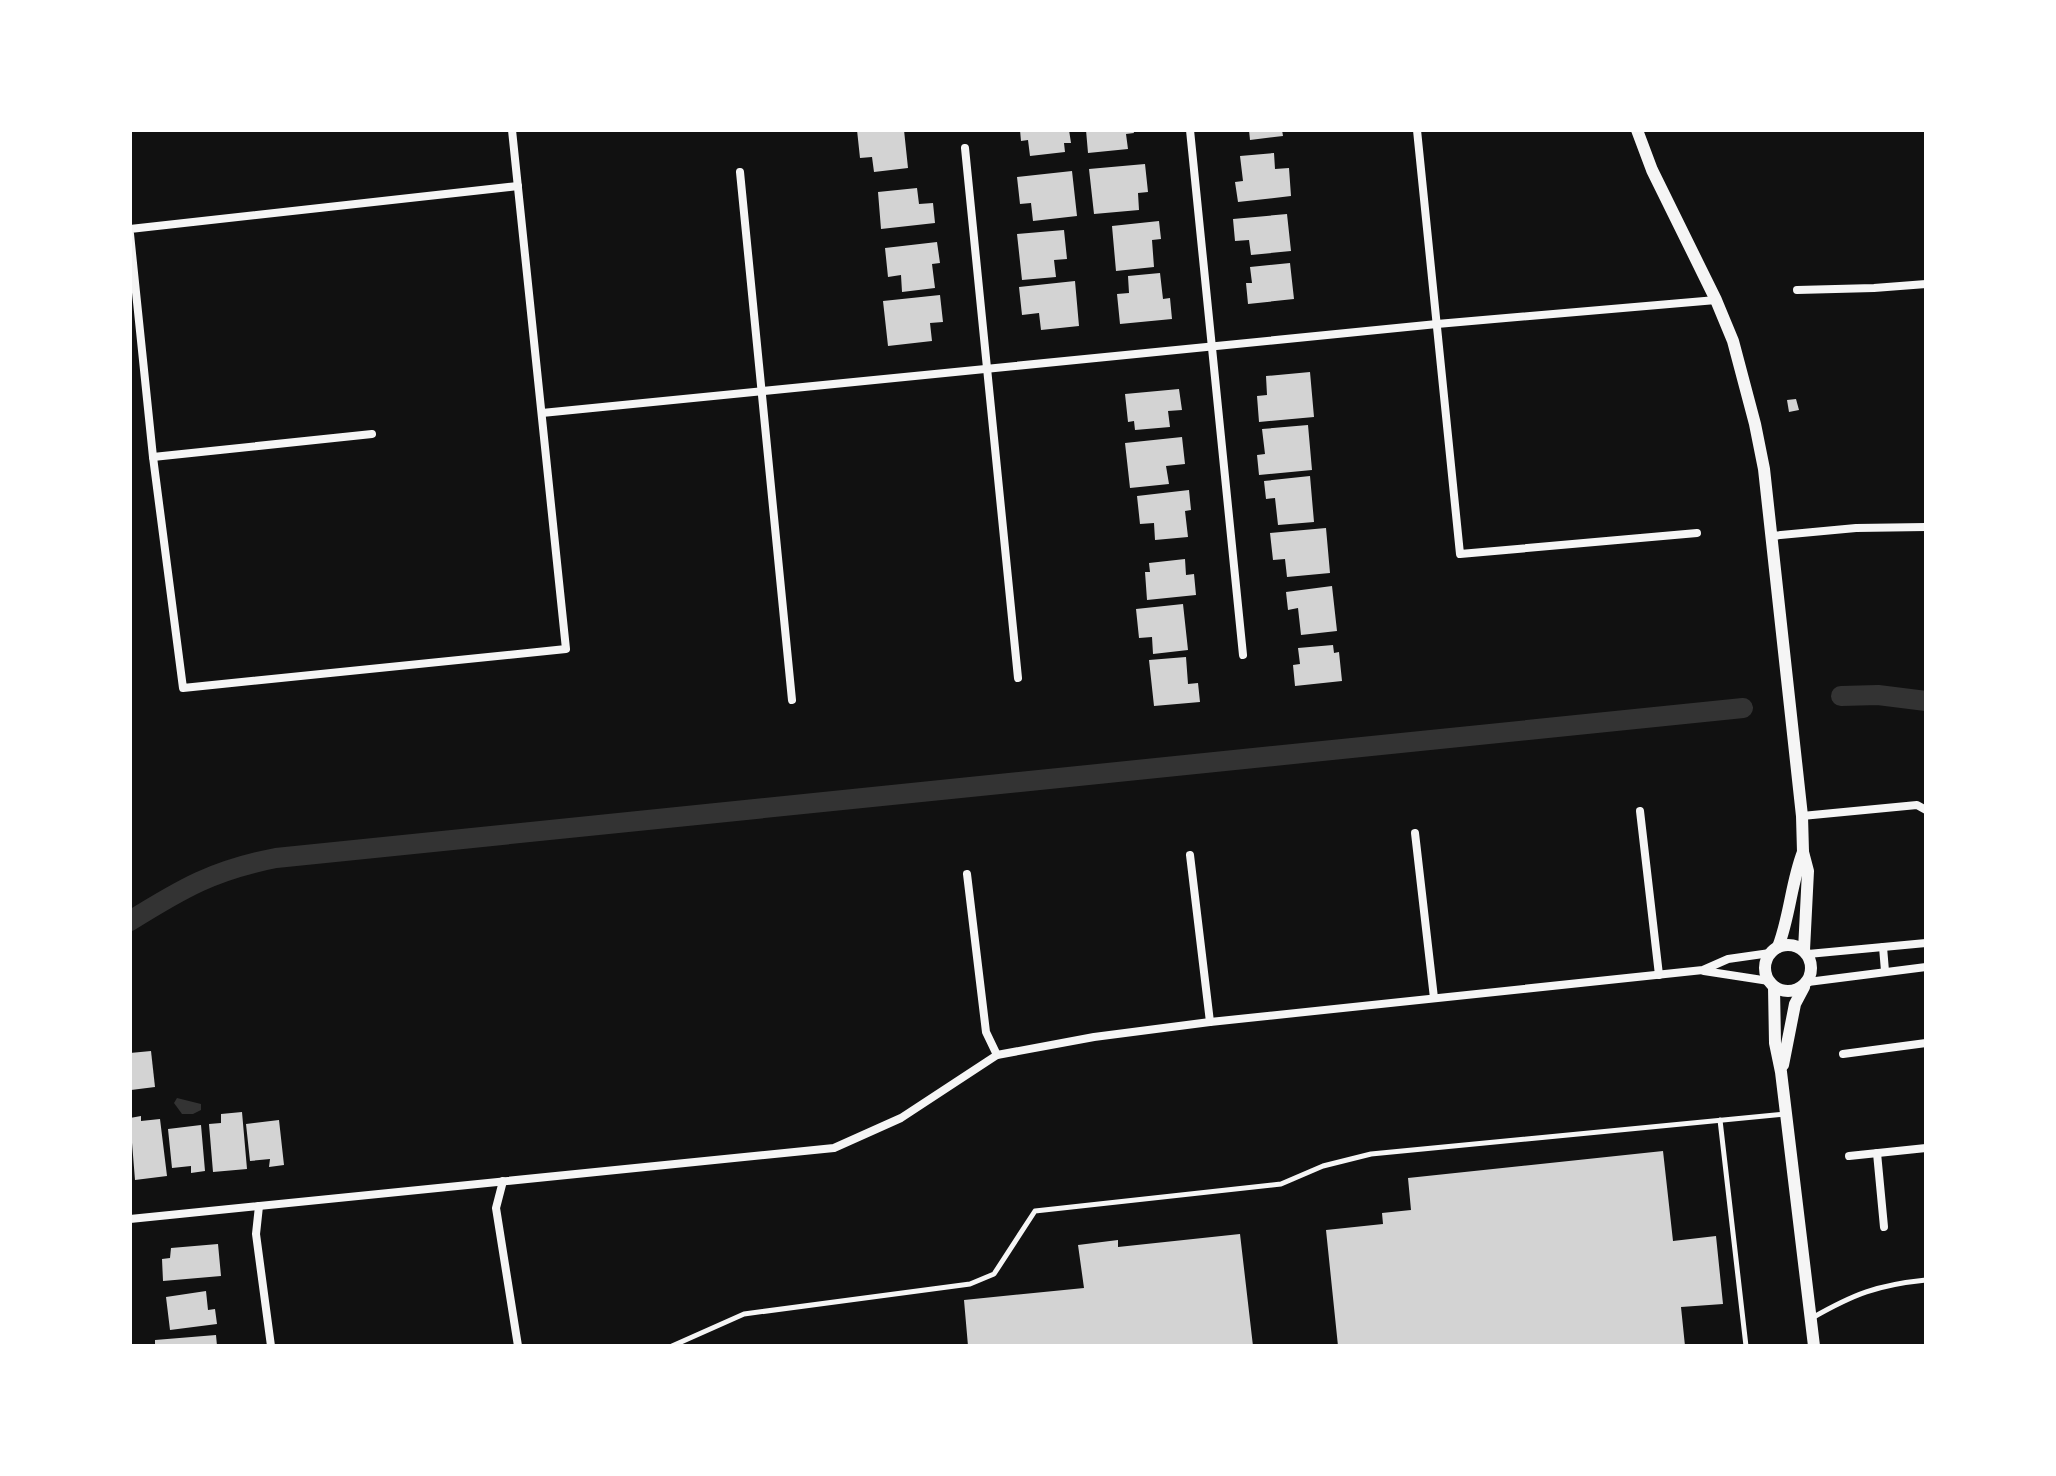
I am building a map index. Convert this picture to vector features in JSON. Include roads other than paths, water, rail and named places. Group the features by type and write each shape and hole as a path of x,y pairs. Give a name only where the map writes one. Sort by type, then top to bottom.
{"street":[{"path":"512,130 518,186 542,413 566,649 183,688 153,457 130,231 518,186"},
{"path":"1190,130 1243,655"},
{"path":"1417,130 1460,554 1697,533"},
{"path":"1637,130 1670,210 1716,300 1733,341 1764,469 1802,816 1803,852 1808,871 1806,952 1812,963 1806,984 1795,1004 1781,1072"},
{"path":"965,148 1018,678"},
{"path":"740,172 792,700"},
{"path":"1797,290 1926,284"},
{"path":"542,413 1437,324 1716,300"},
{"path":"153,457 372,434"},
{"path":"1771,536 1856,528 1926,527"},
{"path":"1802,816 1917,805 1926,810"},
{"path":"1640,811 1659,975"},
{"path":"1415,833 1434,998"},
{"path":"1803,852 1796,870 1785,930 1765,972 1771,984 1775,1043 1814,1346"},
{"path":"1190,855 1210,1022"},
{"path":"967,874 986,1032 997,1055"},
{"path":"130,1219 834,1148 901,1118 997,1055 1094,1037 1210,1022 1703,970 1728,959 1774,950 1787,944 1806,952 1926,943"},
{"path":"1883,947 1885,971"},
{"path":"1703,970 1771,984 1789,992 1806,984 1926,967"},
{"path":"1843,1054 1926,1043"},
{"path":"1849,1156 1926,1148"},
{"path":"1877,1153 1884,1227"},
{"path":"503,1181 496,1208 518,1346"},
{"path":"259,1206 256,1234 271,1346"}],"lane":[{"path":"672,1346 744,1314 970,1284 994,1274 1035,1211 1281,1184 1323,1166 1371,1154 1785,1114"},
{"path":"1720,1120 1746,1346"},
{"path":"1811,1319 1854,1295 1889,1284 1926,1280"}],"waterway":[{"path":"1841,696 1878,695 1926,701"},
{"path":"130,921 200,882 234,868 276,858 1743,708"}]}
